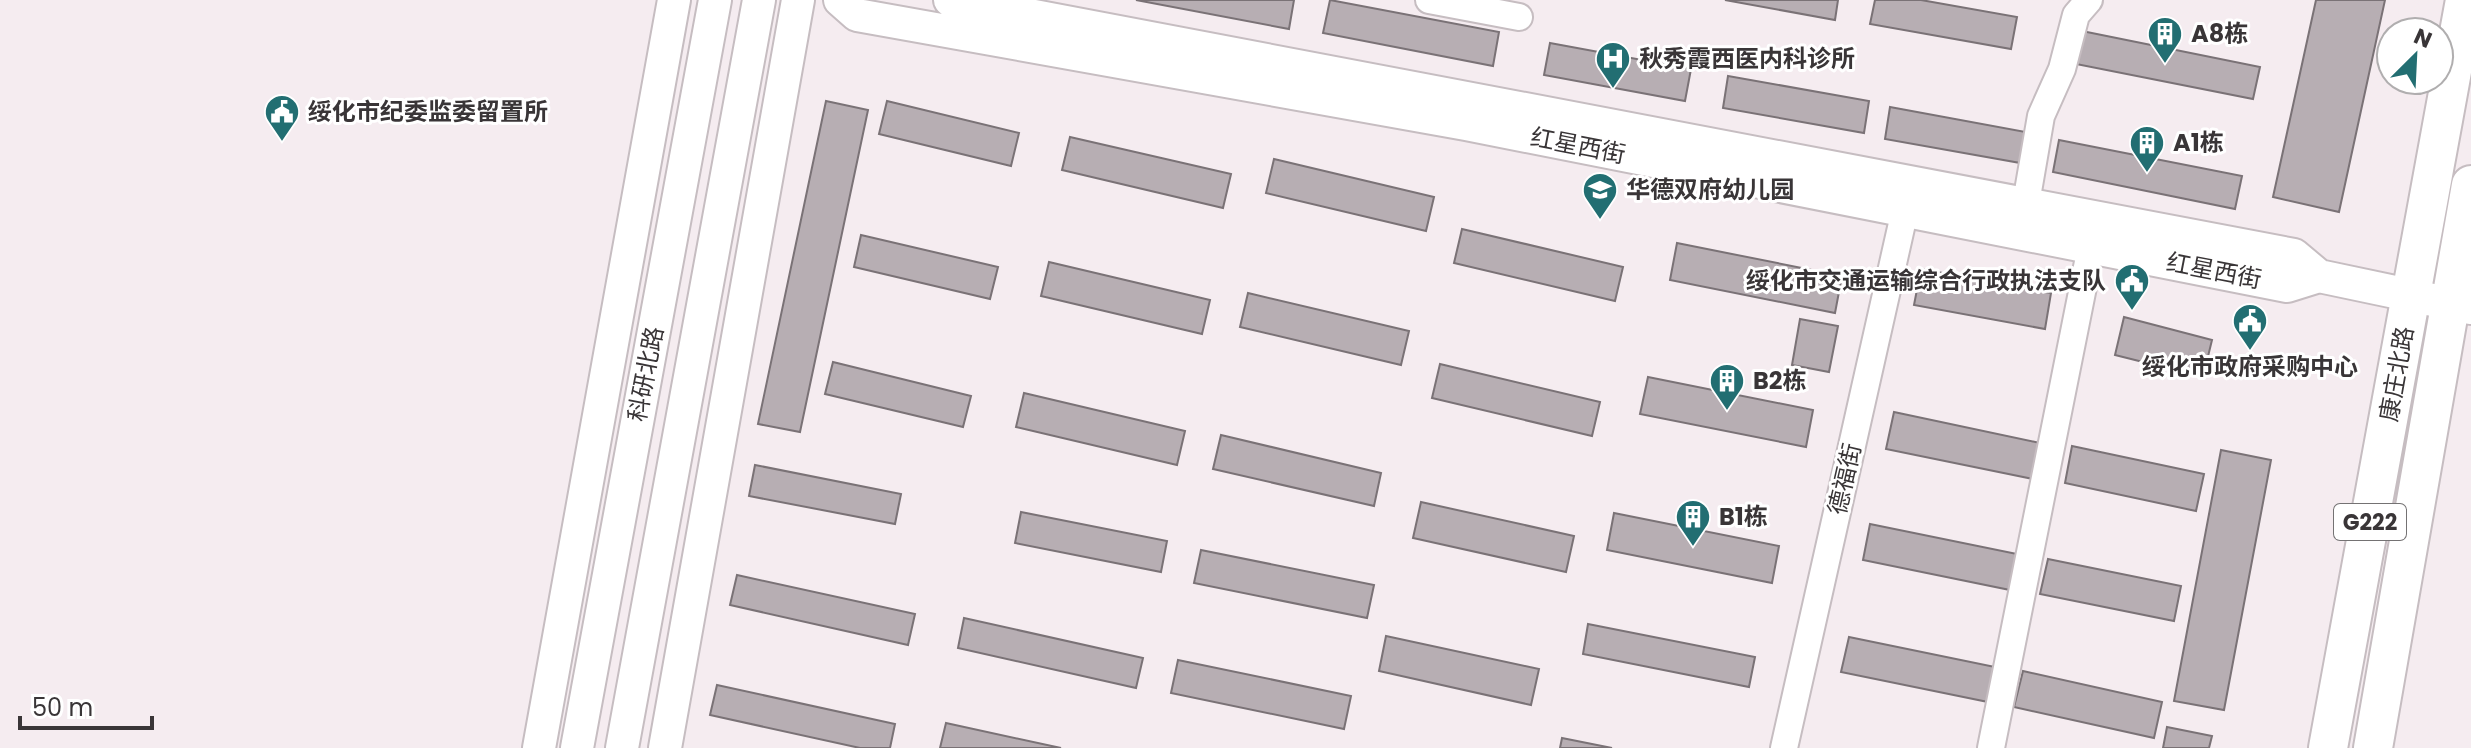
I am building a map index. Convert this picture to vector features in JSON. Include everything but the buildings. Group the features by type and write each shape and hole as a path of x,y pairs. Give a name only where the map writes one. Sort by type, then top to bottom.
{"highway":[{"name":"康庄北路","path":"2328,748 2465,0"},
{"name":"康庄北路","path":"2373,748 2461,306 2471,185"}],"main road":[{"path":"539,748 674,0"},
{"name":"科研北路","path":"577,748 715,0"},
{"name":"科研北路","path":"622,748 759,0"},
{"path":"665,748 798,0"},
{"name":"红星西街","path":"840,0 857,15 1060,37 1908,195 2091,247 2287,286 2319,276"},
{"name":"红星西街","path":"950,0 1060,37"},
{"name":"红星西街","path":"1908,195 2026,203 2294,255 2319,276 2461,306"}],"street":[{"path":"1429,0 1519,17"},
{"path":"2026,203 2041,116 2062,69 2076,15 2089,0"},
{"name":"德福街","path":"1784,748 1908,195"},
{"path":"1991,748 2091,247"}],"place":[{"name":"A8栋","path":"2165,65"},
{"name":"秋秀霞西医内科诊所","path":"1613,90"},
{"name":"绥化市纪委监委留置所","path":"282,143"},
{"name":"A1栋","path":"2147,174"},
{"name":"华德双府幼儿园","path":"1600,221"},
{"name":"绥化市交通运输综合行政执法支队","path":"2132,312"},
{"name":"绥化市政府采购中心","path":"2250,352"},
{"name":"B2栋","path":"1727,412"},
{"name":"B1栋","path":"1693,548"}]}
